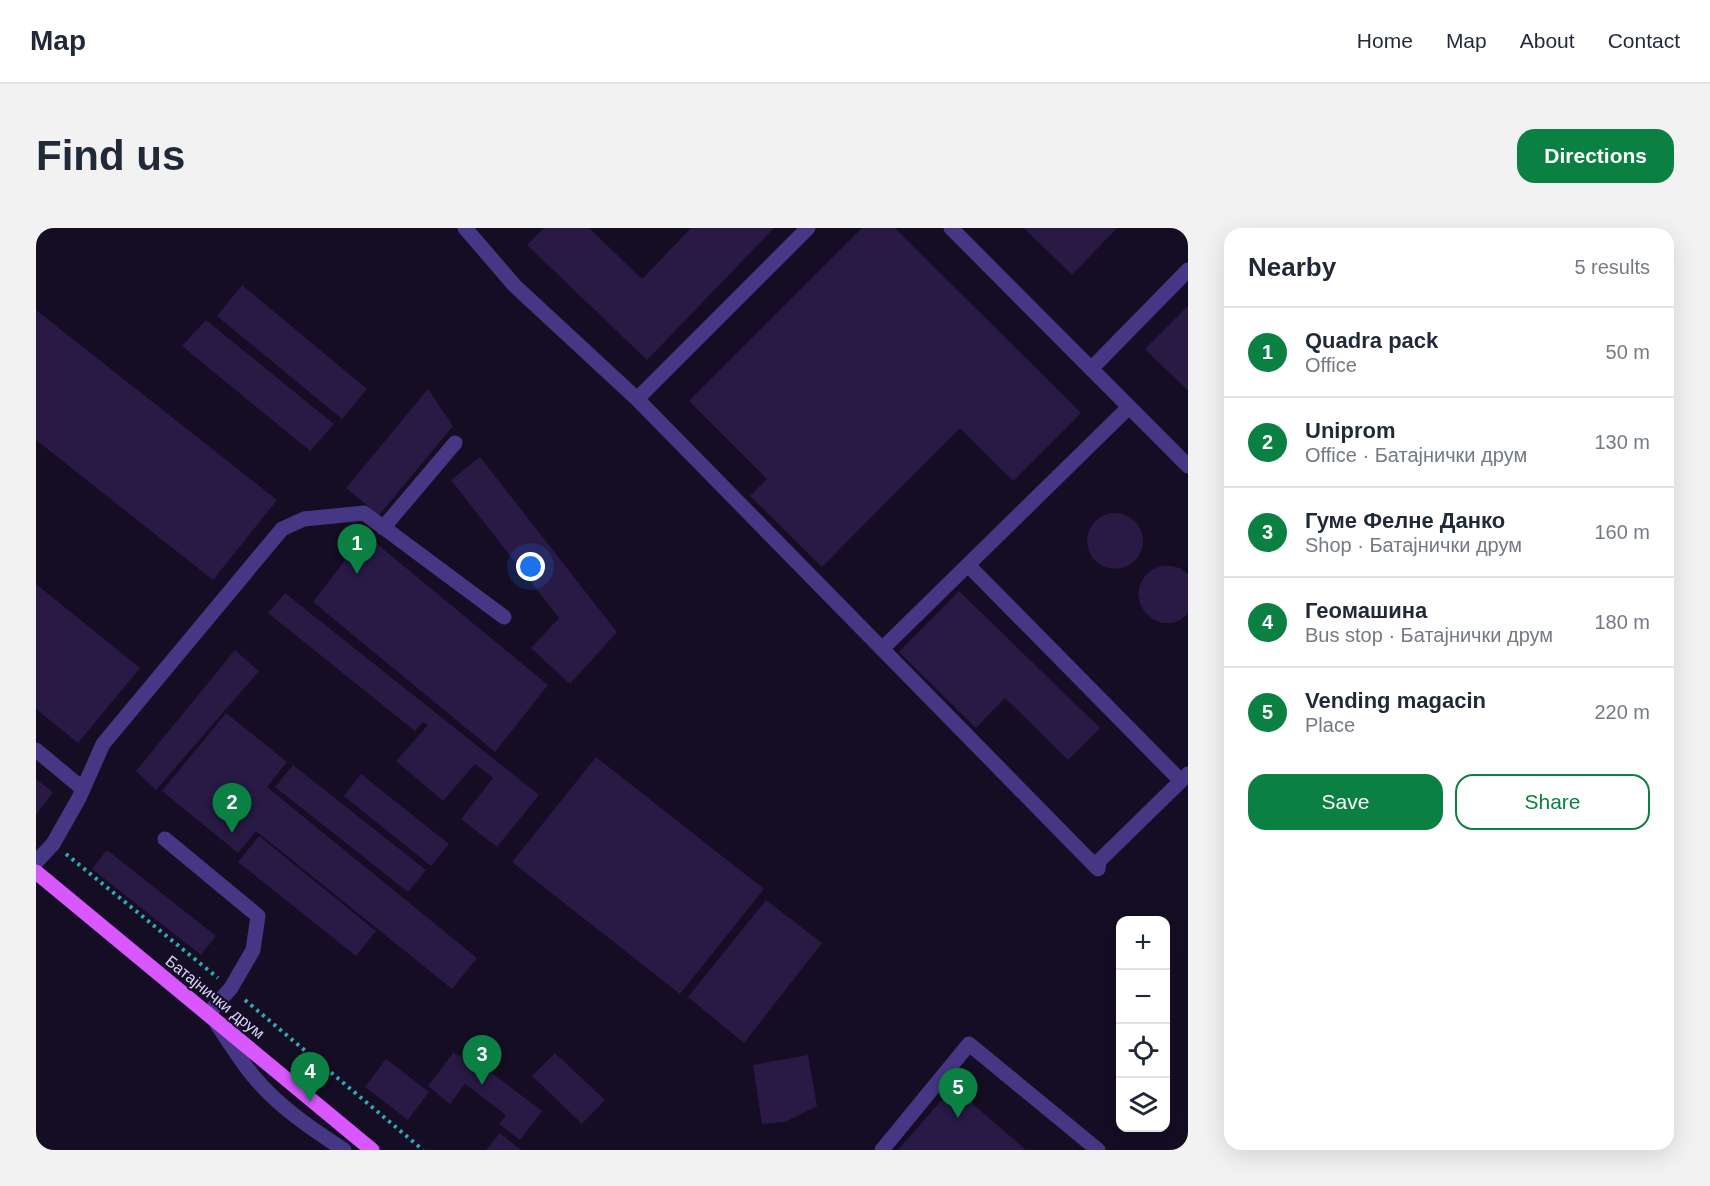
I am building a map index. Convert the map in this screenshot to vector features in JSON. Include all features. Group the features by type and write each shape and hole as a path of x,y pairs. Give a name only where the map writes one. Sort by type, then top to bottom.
{"main road":[{"name":"Батајнички друм","path":"36,872 372,1150"}],"lane":[{"path":"465,228 515,286 637,399 1098,869 1099,861 1184,777 968,565"},
{"path":"637,399 808,228"},
{"path":"951,228 1188,466"},
{"path":"1091,369 1188,270"},
{"path":"882,649 1129,407"},
{"path":"383,528 455,443"},
{"path":"36,862 53,844 83,789 103,744 282,529 304,519 364,513 504,617"},
{"path":"36,750 83,789"},
{"path":"165,839 258,916 253,950 231,988 211,1016 235,1053 273,1097 310,1128 344,1150"},
{"path":"882,1150 969,1044 1098,1150"}],"building":[{"path":"544,228 589,228 642,279 691,228 774,228 647,360 527,245"},
{"path":"862,228 895,228 1081,413 1013,481 960,428 822,567 750,496 767,479 689,401"},
{"path":"1024,228 1117,228 1072,275"},
{"path":"242,285 367,389 342,419 217,316"},
{"path":"1188,306 1188,391 1145,349"},
{"path":"36,310 277,500 213,580 36,440"},
{"path":"206,320 334,424 310,451 182,346"},
{"path":"428,389 453,426 379,515 346,488"},
{"path":"480,457 617,632 570,684 531,648 559,618 451,480"},
{"path":"1109,513 1121,513 1131,517 1139,525 1143,541 1139,557 1131,565 1121,569 1109,569 1099,565 1091,557 1087,547 1087,535 1091,525 1099,517"},
{"path":"365,534 548,685 495,752 313,602"},
{"path":"1162,566 1180,568 1188,574 1188,614 1172,623 1162,623 1152,619 1140,604 1138,594 1145,576 1153,569"},
{"path":"36,584 140,668 78,743 36,709"},
{"path":"959,591 1100,728 1068,760 1005,698 976,728 899,652"},
{"path":"285,593 539,795 497,847 461,819 493,778 475,764 443,801 396,761 428,725 423,722 415,731 268,613"},
{"path":"235,650 259,671 156,790 136,771"},
{"path":"226,713 287,762 267,787 477,958 452,989 256,831 238,853 162,791"},
{"path":"596,757 764,889 680,994 512,862"},
{"path":"293,765 426,870 408,892 275,787"},
{"path":"361,774 449,844 431,866 344,796"},
{"path":"36,779 53,792 36,815"},
{"path":"259,836 376,931 356,956 238,862"},
{"path":"107,850 216,936 201,955 92,869"},
{"path":"766,900 822,943 744,1043 688,997"},
{"path":"453,1053 480,1064 542,1111 520,1140 499,1124 506,1115 465,1084 450,1104 428,1086"},
{"path":"555,1053 605,1100 582,1124 532,1076"},
{"path":"808,1055 817,1106 785,1122 762,1124 753,1065"},
{"path":"386,1059 429,1092 408,1120 365,1087"},
{"path":"953,1087 1026,1150 898,1150"},
{"path":"500,1133 521,1150 486,1150"}],"place":[{"name":"Quadra pack","path":"357,574"},
{"name":"Uniprom","path":"232,833"},
{"name":"Гуме Фелне Данко","path":"482,1085"},
{"name":"Геомашина","path":"310,1102"},
{"name":"Vending magacin","path":"958,1118"}]}
